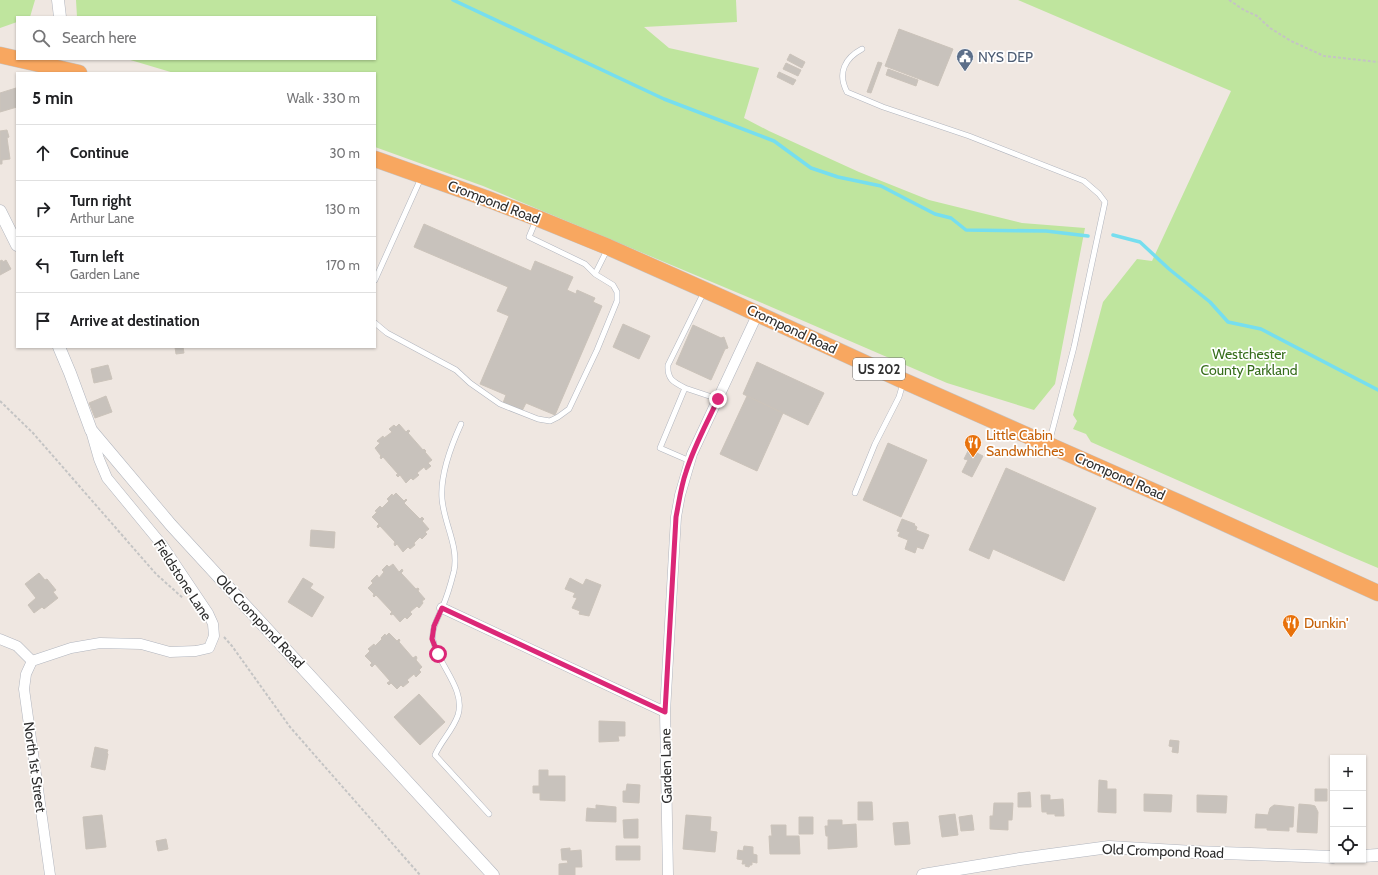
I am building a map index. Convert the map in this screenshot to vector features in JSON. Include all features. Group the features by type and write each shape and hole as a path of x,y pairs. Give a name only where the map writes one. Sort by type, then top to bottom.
{"highway":[{"path":"0,55 16,58"},
{"path":"24,60 66,69"},
{"name":"Crompond Road","path":"376,159 537,218 608,247 1378,593"}],"street":[{"path":"58,0 60,16"},
{"path":"0,211 16,243"},
{"name":"Garden Lane","path":"668,875 665,712 676,517 680,495 690,461 758,314"},
{"name":"Old Crompond Road","path":"59,348 91,430 171,525 493,875"},
{"name":"Fieldstone Lane","path":"32,661 71,648 100,644 141,644 170,652 196,651 208,648 214,636 211,619 201,601 163,546 107,478 98,459 91,430"},
{"path":"442,608 665,712"},
{"path":"0,639 17,646 32,661"},
{"name":"North 1st Street","path":"32,661 26,674 24,689 50,875"},
{"name":"Old Crompond Road","path":"923,875 1020,859 1109,847 1194,852 1330,856"},
{"path":"1366,856 1378,855"}],"lane":[{"path":"862,49 856,52 844,66 842,74 843,84 847,92 883,107 969,136 1084,181 1099,194 1105,202 1074,347 1049,444"},
{"path":"376,278 422,175"},
{"path":"376,323 387,333 456,370 470,383 500,404 538,420 550,420 558,417 569,409 597,350 616,301 617,292 613,285 595,274 585,264 529,237 537,218"},
{"path":"595,274 608,247"},
{"path":"705,290 668,364 668,373 671,379 677,384 718,399"},
{"path":"855,493 875,444 899,397 904,381"},
{"path":"685,388 660,448 690,461"},
{"path":"461,424 452,446 443,483 442,499 455,555 454,570 442,608 434,626 432,639 444,668 455,686 459,698 458,715 435,755 489,814"}],"path":[{"path":"1229,0 1244,10 1257,16 1270,28 1291,41 1324,56 1378,62"}],"green space":[{"path":"0,0 35,0 30,16 16,16 16,22 0,28"},
{"path":"76,0 736,0 737,22 644,27 669,48 759,68 744,118 769,131 859,172 929,200 1022,223 1085,228 1055,384 1034,410 947,383 762,303 483,186 376,147 376,72 171,72 130,60 376,60 376,16 77,16"},
{"name":"Westchester County Parkland","path":"1018,0 1378,0 1378,568 1091,442 1086,434 1073,429 1077,421 1073,415 1103,302 1137,259 1152,261 1231,91"}],"building":[{"path":"899,29 953,49 938,86 885,66"},
{"path":"790,54 805,62 802,68 787,60"},
{"path":"878,62 882,63 871,93 867,92"},
{"path":"786,63 801,70 798,76 783,69"},
{"path":"888,69 918,80 916,86 886,75"},
{"path":"779,72 796,80 793,85 777,77"},
{"path":"16,88 16,107 0,112 0,93"},
{"path":"7,130 9,137 7,138 10,159 2,160 2,164 0,164 0,131"},
{"path":"424,224 531,271 535,261 573,277 567,290 576,294 577,290 595,298 593,302 602,306 555,415 526,403 522,411 503,403 506,395 480,384 509,316 497,311 508,287 414,247"},
{"path":"2,260 3,262 6,260 11,269 0,275 0,261"},
{"path":"623,324 650,336 639,359 613,347"},
{"path":"693,325 721,338 724,337 728,348 725,349 711,380 676,364"},
{"path":"175,348 183,348 184,353 176,354"},
{"path":"757,362 824,393 808,425 743,394"},
{"path":"108,365 112,379 94,383 91,369"},
{"path":"106,396 112,412 95,418 89,403"},
{"path":"747,396 783,413 757,471 720,454"},
{"path":"399,424 406,432 408,430 410,431 408,433 423,450 424,449 426,451 425,452 432,460 428,463 431,466 426,470 424,467 417,473 419,475 413,480 411,478 406,483 400,475 398,477 396,475 398,474 383,457 381,459 381,456 375,448 380,443 377,441 383,436 384,438 392,432 389,429 394,425 396,427"},
{"path":"888,443 927,460 901,517 863,500"},
{"path":"969,449 983,456 972,477 962,472 968,460 964,459"},
{"path":"1006,468 1096,508 1064,581 993,549 989,559 969,550"},
{"path":"396,493 404,501 406,499 407,500 404,503 420,519 422,517 424,519 422,521 429,529 425,532 427,534 422,539 420,537 414,543 415,545 410,549 408,547 403,552 397,544 395,546 395,542 380,526 378,528 377,526 379,524 372,517 380,506 382,508 389,501 387,499 392,494 393,496"},
{"path":"902,519 915,524 914,525 917,527 916,530 929,535 923,549 917,547 915,553 905,549 908,540 898,536 900,532 897,531"},
{"path":"311,530 335,532 334,548 310,546"},
{"path":"393,564 399,572 402,569 403,571 401,573 416,589 419,589 418,591 425,599 422,601 423,603 419,608 417,606 410,612 412,614 407,619 405,617 400,622 393,614 390,614 392,612 376,595 374,597 373,596 374,594 368,588 373,583 371,581 377,575 379,578 384,572 382,570 387,565 389,567"},
{"path":"39,573 45,580 47,579 56,590 53,592 58,598 44,609 42,607 34,613 28,605 36,598 25,584"},
{"path":"303,578 313,584 310,588 324,597 312,617 288,602"},
{"path":"570,578 583,585 586,579 601,585 589,616 579,614 580,611 572,608 577,598 573,597 575,593 565,589"},
{"path":"389,633 397,641 399,639 400,640 399,642 413,658 416,656 416,660 422,667 419,670 421,672 416,677 414,674 407,680 409,682 403,687 401,685 397,689 391,683 389,685 387,683 390,681 375,664 372,667 370,665 372,663 365,656 370,651 368,649 374,644 375,646 385,634 386,636"},
{"path":"419,694 445,722 420,745 394,717"},
{"path":"599,721 625,722 625,736 618,736 619,741 599,742"},
{"path":"1170,740 1179,741 1178,753 1172,752 1173,747 1169,746"},
{"path":"95,747 108,750 105,770 91,767"},
{"path":"539,770 548,770 548,776 565,776 565,801 540,800 540,793 533,793 533,786 539,786"},
{"path":"1099,780 1107,781 1107,789 1116,789 1116,813 1098,812"},
{"path":"627,784 640,785 639,803 623,802 623,791 626,791"},
{"path":"1315,789 1327,789 1327,801 1315,801"},
{"path":"1030,792 1031,807 1018,807 1018,793"},
{"path":"1144,794 1172,795 1171,812 1144,811"},
{"path":"1041,795 1050,795 1050,800 1063,799 1064,816 1055,816 1055,814 1047,814 1047,812 1042,812"},
{"path":"1197,795 1227,796 1226,813 1197,812"},
{"path":"858,802 872,802 873,820 858,820"},
{"path":"994,803 1013,803 1012,820 1008,820 1008,830 990,829 990,816 993,816"},
{"path":"1299,804 1315,806 1318,812 1317,833 1297,832"},
{"path":"596,805 616,807 616,822 586,821 587,808 596,809"},
{"path":"1274,805 1294,807 1293,827 1289,827 1289,831 1255,828 1256,814 1268,815 1270,808"},
{"path":"955,814 958,835 942,837 939,816"},
{"path":"102,815 106,847 86,849 83,817"},
{"path":"686,815 711,817 710,831 717,832 715,852 683,849"},
{"path":"972,815 974,830 961,831 959,817"},
{"path":"799,817 813,817 813,834 799,834"},
{"path":"638,819 638,838 624,838 623,820"},
{"path":"828,820 842,820 842,825 856,824 857,847 828,849 828,836 826,836 825,826 828,826"},
{"path":"908,822 910,844 895,845 893,823"},
{"path":"771,825 786,825 786,836 799,836 800,854 770,854 769,836 772,836"},
{"path":"166,839 168,849 158,851 156,841"},
{"path":"616,846 640,846 640,860 616,860"},
{"path":"744,846 753,847 753,854 757,855 757,863 752,862 752,865 749,867 745,866 746,864 742,864 743,860 737,859 738,850 743,851"},
{"path":"570,848 570,851 581,850 582,867 575,867 575,875 559,875 559,864 568,863 567,860 562,860 561,849"}],"waterway":[{"path":"453,0 664,99 774,141 811,168 838,177 881,186 935,214 951,218 966,230 1046,231 1088,236"},
{"path":"1113,235 1140,242 1169,269 1210,302 1228,322 1261,329 1378,390"}],"place":[{"name":"NYS DEP","path":"965,72"},
{"name":"Little Cabin Sandwhiches","path":"973,458"},
{"name":"Dunkin'","path":"1291,638"}],"route":[{"path":"438,654 432,639 434,626 442,608 665,712 676,517 685,473 692,454 718,399"}]}
